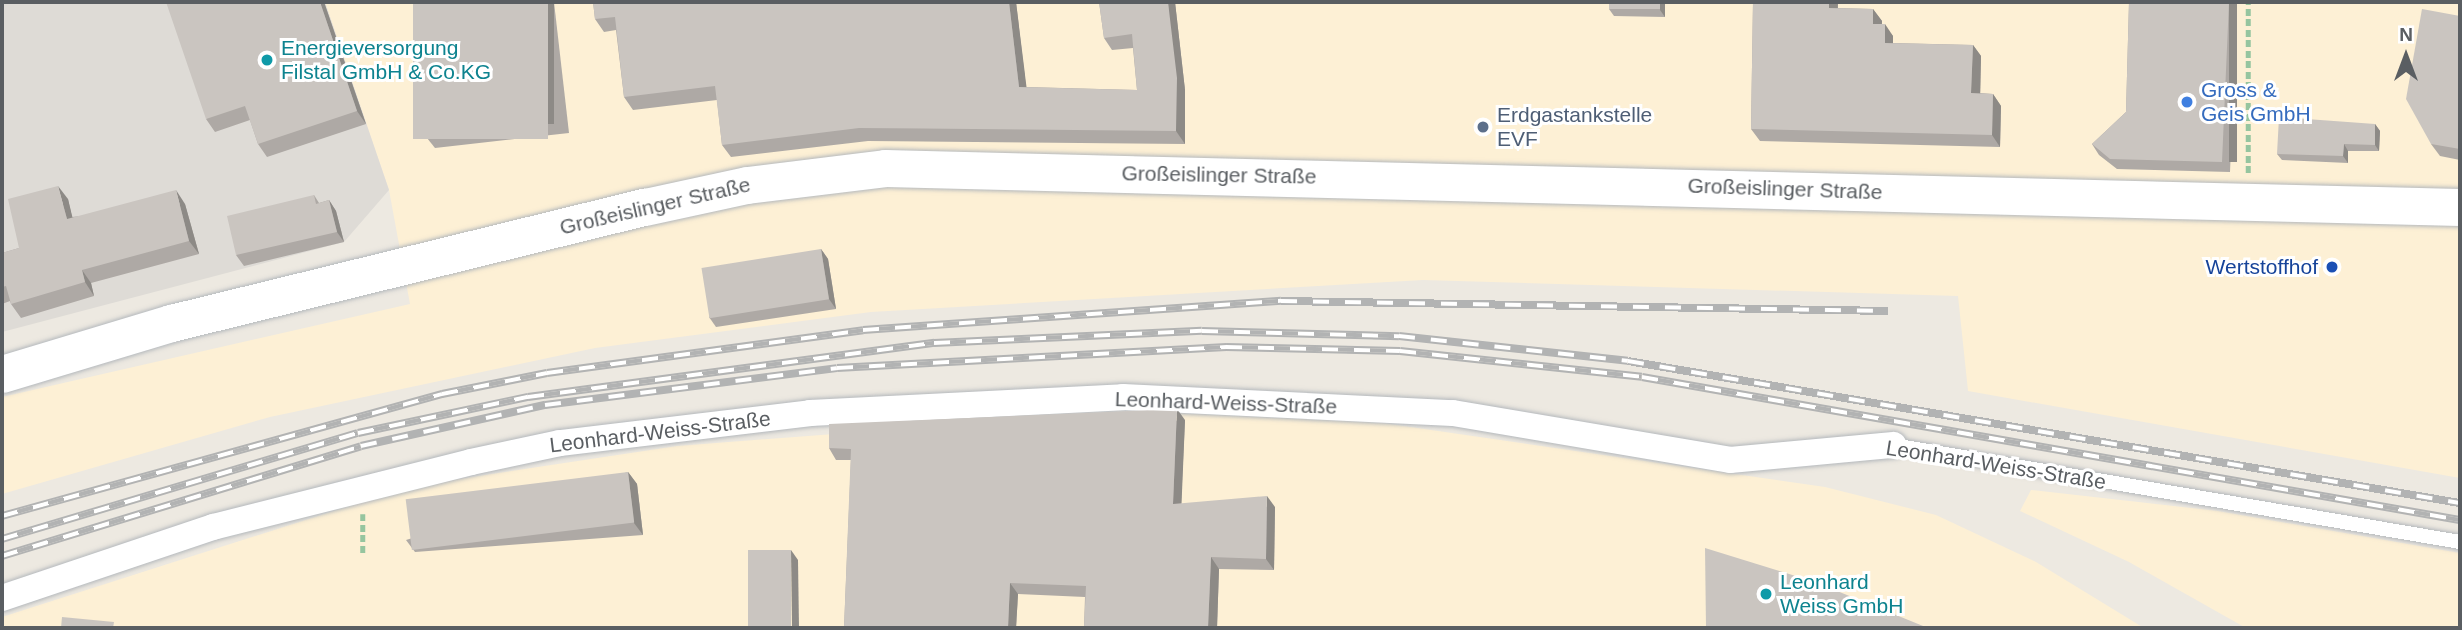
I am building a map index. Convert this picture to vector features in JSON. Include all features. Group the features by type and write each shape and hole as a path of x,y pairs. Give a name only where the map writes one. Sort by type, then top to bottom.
{"main road":[{"name":"Großeislinger Straße","path":"2,374 171,323 645,206 747,185 885,168 2460,207"}],"street":[{"name":"Leonhard-Weiss-Straße","path":"2,598 213,527 560,443 810,413 1123,397 1453,413 1730,460 1893,445"}],"lane":[{"name":"Leonhard-Weiss-Straße","path":"1893,445 2460,542"}],"path":[{"path":"2248,2 2248,202"},
{"path":"363,489 363,555"}],"shaded area":[{"name":"Energieversorgung Filstal GmbH & Co.KG","path":"2,2 325,2 389,190 344,242 2,332"},
{"path":"324,2 2460,2 2460,478 1968,391 1958,296 1423,280 871,312 595,348 270,417 2,494 2,397 410,304 389,190"},
{"path":"1134,411 1383,423 1825,487 1936,515 2036,562 2144,628 2,628 2,617 412,486 677,446"},
{"path":"2031,490 2218,511 2460,553 2460,628 2246,628 2129,562 2020,511"}],"building":[{"name":"Energieversorgung Filstal GmbH & Co.KG","path":"166,2 320,2 357,111 258,144 245,106 206,119"},
{"path":"413,2 548,2 548,139 413,139"},
{"path":"593,2 1009,2 1019,87 1137,90 1132,34 1104,38 1099,2 1168,2 1177,78 1176,131 859,128 722,145 715,86 624,97 615,17 595,19"},
{"path":"1609,2 1660,2 1660,9 1609,9"},
{"path":"1753,2 1829,2 1829,8 1873,9 1873,24 1885,24 1885,43 1973,45 1971,93 1993,94 1992,135 1751,129"},
{"path":"2129,2 2229,2 2222,162 2110,159 2092,144 2126,112"},
{"path":"2422,9 2460,16 2460,149 2431,144 2406,99"},
{"path":"2279,117 2375,124 2375,145 2344,144 2343,156 2277,154"},
{"path":"58,186 67,219 176,190 189,241 82,270 85,282 11,304 6,286 2,287 2,253 19,248 8,199"},
{"path":"314,195 316,204 329,200 337,232 236,255 227,216"},
{"path":"821,249 829,299 709,318 701,268"},
{"path":"1177,409 1173,504 1267,496 1266,559 1211,557 1208,628 1084,628 1086,586 1010,583 1008,628 844,628 851,449 829,448 829,424"},
{"path":"628,472 634,523 412,550 406,499"},
{"name":"Leonhard Weiss GmbH","path":"1705,548 1815,582 1928,628 1706,628"},
{"path":"748,550 791,550 791,628 748,628"},
{"path":"62,617 114,622 113,628 61,628"}],"railway":[{"path":"2,516 442,394 547,373 863,330 1281,301 1888,311"},
{"path":"2,539 358,433 528,397 934,343 1202,331 1399,336 1628,361 2460,503"},
{"path":"2,556 361,446 545,405 837,368 1226,347 1400,351 1642,377 2460,520"}],"place":[{"name":"Energieversorgung Filstal GmbH & Co.KG","path":"267,60"},
{"name":"Gross & Geis GmbH","path":"2187,102"},
{"name":"Erdgastankstelle EVF","path":"1483,127"},
{"name":"Wertstoffhof","path":"2332,267"},
{"name":"Leonhard Weiss GmbH","path":"1766,594"}]}
